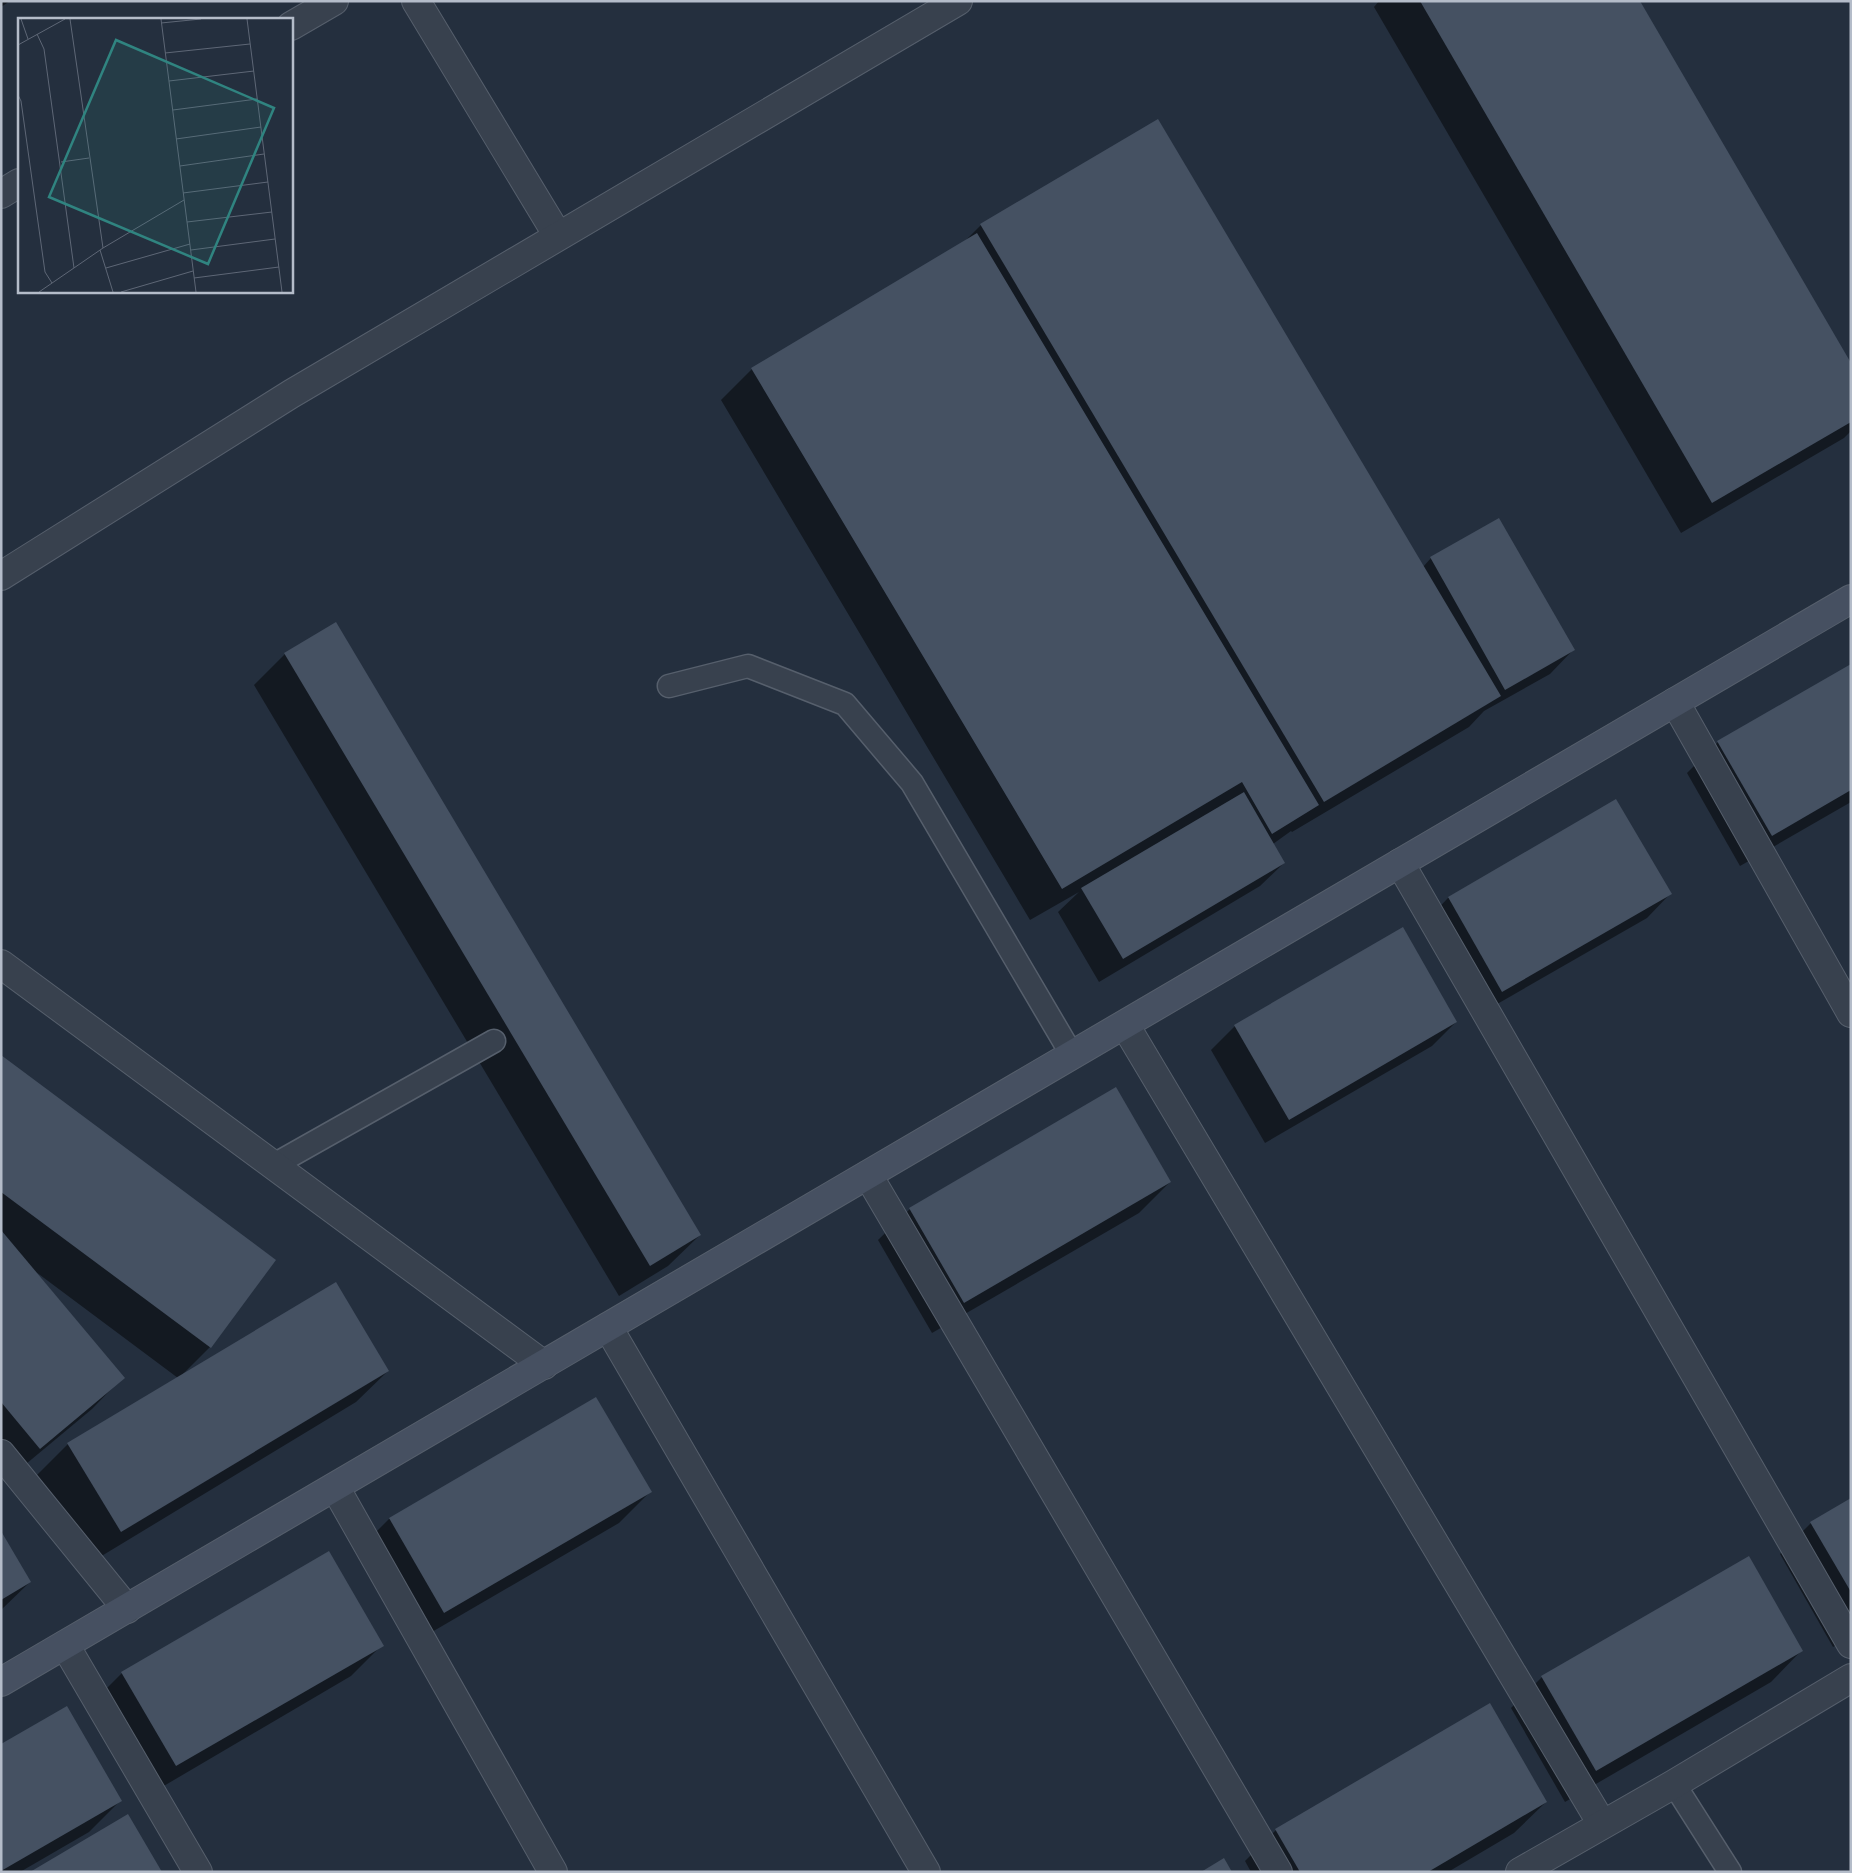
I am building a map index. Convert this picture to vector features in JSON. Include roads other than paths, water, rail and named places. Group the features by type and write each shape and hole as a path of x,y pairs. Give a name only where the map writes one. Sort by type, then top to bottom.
{"street":[{"path":"292,25 334,1"},
{"path":"416,1 558,236"},
{"path":"1,576 291,394 958,1"},
{"path":"1,194 18,184"},
{"path":"1,1682 1851,599"},
{"path":"1675,702 1851,1013"},
{"path":"1400,863 1851,1644"},
{"path":"1,964 544,1364"},
{"path":"1125,1025 1602,1824"},
{"path":"868,1175 1278,1872"},
{"path":"608,1327 926,1872"},
{"path":"1,1454 127,1609"},
{"path":"335,1487 553,1872"},
{"path":"65,1645 198,1872"},
{"path":"1520,1872 1674,1784 1851,1678"}],"lane":[{"path":"669,686 748,666 845,704 912,783 1072,1055"},
{"path":"274,1165 494,1042"},
{"path":"1674,1784 1730,1872"}]}
